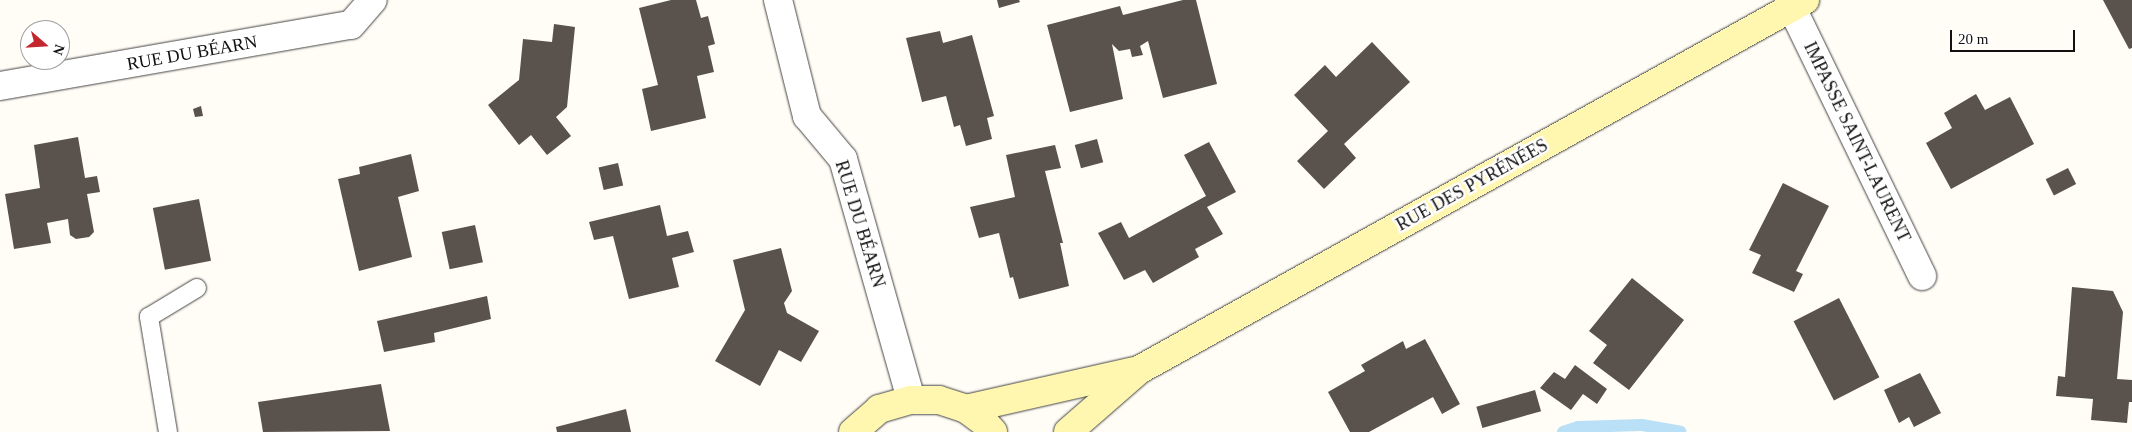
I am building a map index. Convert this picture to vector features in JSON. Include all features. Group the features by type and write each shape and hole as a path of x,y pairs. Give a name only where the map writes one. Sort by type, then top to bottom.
{"main road":[{"name":"RUE DES PYRÉNÉES","path":"1068,432 1139,370 1799,4"},
{"name":"RUE DES PYRÉNÉES","path":"966,409 1139,370"},
{"path":"853,432 880,409 910,400 939,400 966,409 985,423 993,432"}],"street":[{"name":"RUE DU BÉARN","path":"0,86 351,25 372,0"},
{"name":"RUE DU BÉARN","path":"778,0 807,116 843,160 910,400"},
{"name":"IMPASSE SAINT-LAURENT","path":"1799,4 1922,276"}],"lane":[{"path":"168,432 149,317 197,288"}],"building":[{"path":"671,0 696,0 701,18 708,16 715,44 708,46 714,72 697,76 706,118 651,131 642,89 658,85 639,8"},
{"path":"997,0 1019,0 1020,2 999,8"},
{"path":"1183,0 1196,0 1217,84 1163,98 1148,41 1140,46 1143,55 1132,57 1130,49 1119,51 1112,44 1123,99 1070,112 1047,25 1120,6 1123,15"},
{"path":"2103,0 2132,0 2132,48 2129,49"},
{"path":"554,24 575,27 567,107 556,117 571,136 547,155 531,135 519,145 488,105 519,80 523,39 552,42"},
{"path":"940,31 943,43 972,35 994,116 987,118 992,139 966,146 960,125 954,127 946,96 922,102 906,38"},
{"path":"1372,42 1410,82 1344,144 1356,158 1324,189 1297,161 1328,131 1294,95 1325,65 1336,77"},
{"path":"1976,94 1985,110 2010,97 2034,144 1951,189 1926,143 1952,128 1944,113"},
{"path":"201,106 203,116 195,117 193,109"},
{"path":"78,137 85,178 97,176 100,192 87,194 94,232 89,237 76,239 70,235 68,219 47,223 51,243 14,249 5,194 40,188 34,145"},
{"path":"1097,139 1103,162 1081,168 1075,145"},
{"path":"1209,142 1236,192 1207,207 1223,234 1195,249 1199,257 1153,283 1145,270 1124,280 1098,233 1121,222 1129,238 1206,196 1184,155"},
{"path":"1055,145 1061,168 1045,171 1063,243 1060,243 1069,286 1019,299 1013,277 1010,278 999,233 979,238 970,207 1015,197 1006,155"},
{"path":"411,154 419,191 398,197 412,257 359,271 338,179 360,174 359,167"},
{"path":"618,163 623,185 604,190 599,167"},
{"path":"2068,168 2076,184 2054,195 2046,179"},
{"path":"1783,183 1829,206 1796,271 1803,274 1794,292 1752,273 1761,255 1749,250"},
{"path":"199,199 211,261 165,270 153,208"},
{"path":"660,205 667,236 688,231 694,252 672,258 679,287 629,299 613,236 594,240 589,222"},
{"path":"475,225 483,262 450,269 442,232"},
{"path":"781,248 792,291 784,303 787,313 819,331 801,362 779,350 760,386 715,361 745,310 733,260"},
{"path":"1632,278 1684,320 1629,390 1593,363 1607,345 1589,331"},
{"path":"2072,287 2113,291 2123,312 2117,379 2132,380 2132,402 2129,402 2127,423 2091,420 2093,399 2056,396 2058,376 2065,377"},
{"path":"487,296 491,319 434,333 435,342 384,352 377,321"},
{"path":"1839,298 1879,377 1834,400 1794,321"},
{"path":"1425,339 1460,404 1442,414 1433,397 1369,432 1350,432 1328,392 1365,371 1361,365 1403,341 1406,349"},
{"path":"1575,365 1607,389 1597,404 1583,394 1571,410 1540,388 1554,372 1565,379"},
{"path":"1920,373 1941,413 1914,427 1909,417 1899,423 1884,390"},
{"path":"381,384 390,431 263,432 258,402"},
{"path":"1535,390 1541,411 1482,428 1476,407"},
{"path":"626,409 631,432 557,432 556,427"}],"waterway":[{"path":"1563,432 1578,427 1642,425 1680,432"}]}
